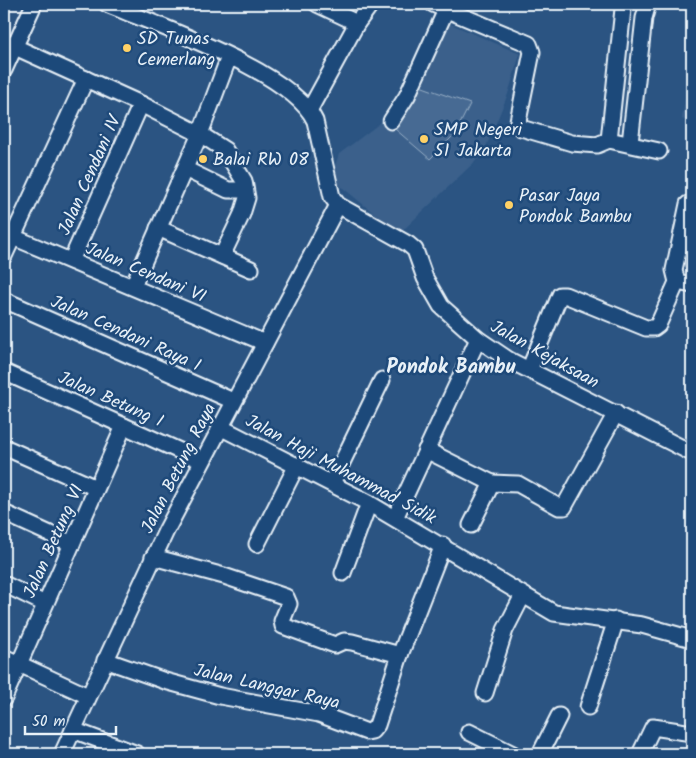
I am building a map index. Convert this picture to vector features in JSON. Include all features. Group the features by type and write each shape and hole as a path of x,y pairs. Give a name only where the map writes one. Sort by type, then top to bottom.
{"street":[{"path":"4,70 9,44 34,4"},
{"path":"107,4 229,57 278,82 310,109 315,121 332,196 338,205"},
{"path":"317,4 357,23"},
{"path":"310,109 357,23 371,4"},
{"path":"609,140 617,6 646,11 630,143"},
{"path":"391,121 406,96 439,7 529,44 532,52 518,121 521,128 585,146 598,145 609,140 630,143 659,151"},
{"path":"9,44 141,104 200,134 225,150 241,175 247,198 242,214 222,256"},
{"path":"133,286 200,134 229,57"},
{"path":"4,256 86,79"},
{"name":"Jalan Cendani IV","path":"71,261 141,104"},
{"path":"185,169 228,190 245,190"},
{"path":"529,370 560,295 565,295 646,328 654,328 658,325 677,282 674,270 688,204"},
{"name":"Jalan Kejaksaan","path":"338,205 408,244 415,250 425,278 441,306 478,339 509,360 692,453"},
{"name":"Jalan Betung Raya","path":"62,754 153,557 233,401 338,205"},
{"path":"158,228 250,269"},
{"name":"Jalan Cendani VI","path":"13,237 265,343"},
{"path":"677,282 692,285"},
{"name":"Jalan Cendani Raya I","path":"4,300 233,401"},
{"path":"395,518 478,339"},
{"name":"Jalan Betung I","path":"4,372 202,461"},
{"path":"332,483 382,380"},
{"path":"426,450 492,483 518,484 559,507 564,507 616,413"},
{"name":"Jalan Betung VI","path":"4,698 124,426"},
{"name":"Jalan Haji Muhammad Sidik","path":"220,428 369,503 443,545 554,613 616,620 666,630 692,639"},
{"path":"4,447 96,488"},
{"path":"257,544 297,466"},
{"path":"471,525 492,483"},
{"path":"343,574 369,503"},
{"path":"4,513 72,544"},
{"name":"Jalan Langgar Raya","path":"105,660 191,688 248,702 303,710 370,732 377,725 400,655 443,545"},
{"path":"153,557 224,576 286,597 289,604 282,620 284,626 335,645 344,641 352,642 400,655"},
{"path":"4,584 45,604"},
{"path":"485,692 505,630 523,595"},
{"path":"588,707 616,620"},
{"path":"4,657 88,696"},
{"path":"540,754 559,716"},
{"path":"640,754 653,727 692,733"},
{"path":"73,730 137,754"},
{"path":"469,732 513,754"}],"shaded area":[{"name":"SMP Negeri 51 Jakarta","path":"444,21 520,54 508,94 483,154 399,234 331,178 339,154 392,114"},
{"path":"692,49 692,123 682,119"},
{"path":"420,86 470,104 455,134 430,159 388,123"}],"place":[{"name":"SD Tunas Cemerlang","path":"127,48"},
{"name":"SMP Negeri 51 Jakarta","path":"424,139"},
{"name":"Balai RW 08","path":"203,159"},
{"name":"Pasar Jaya Pondok Bambu","path":"509,205"}],"district":[{"name":"Pondok Bambu","path":"451,366"}]}
